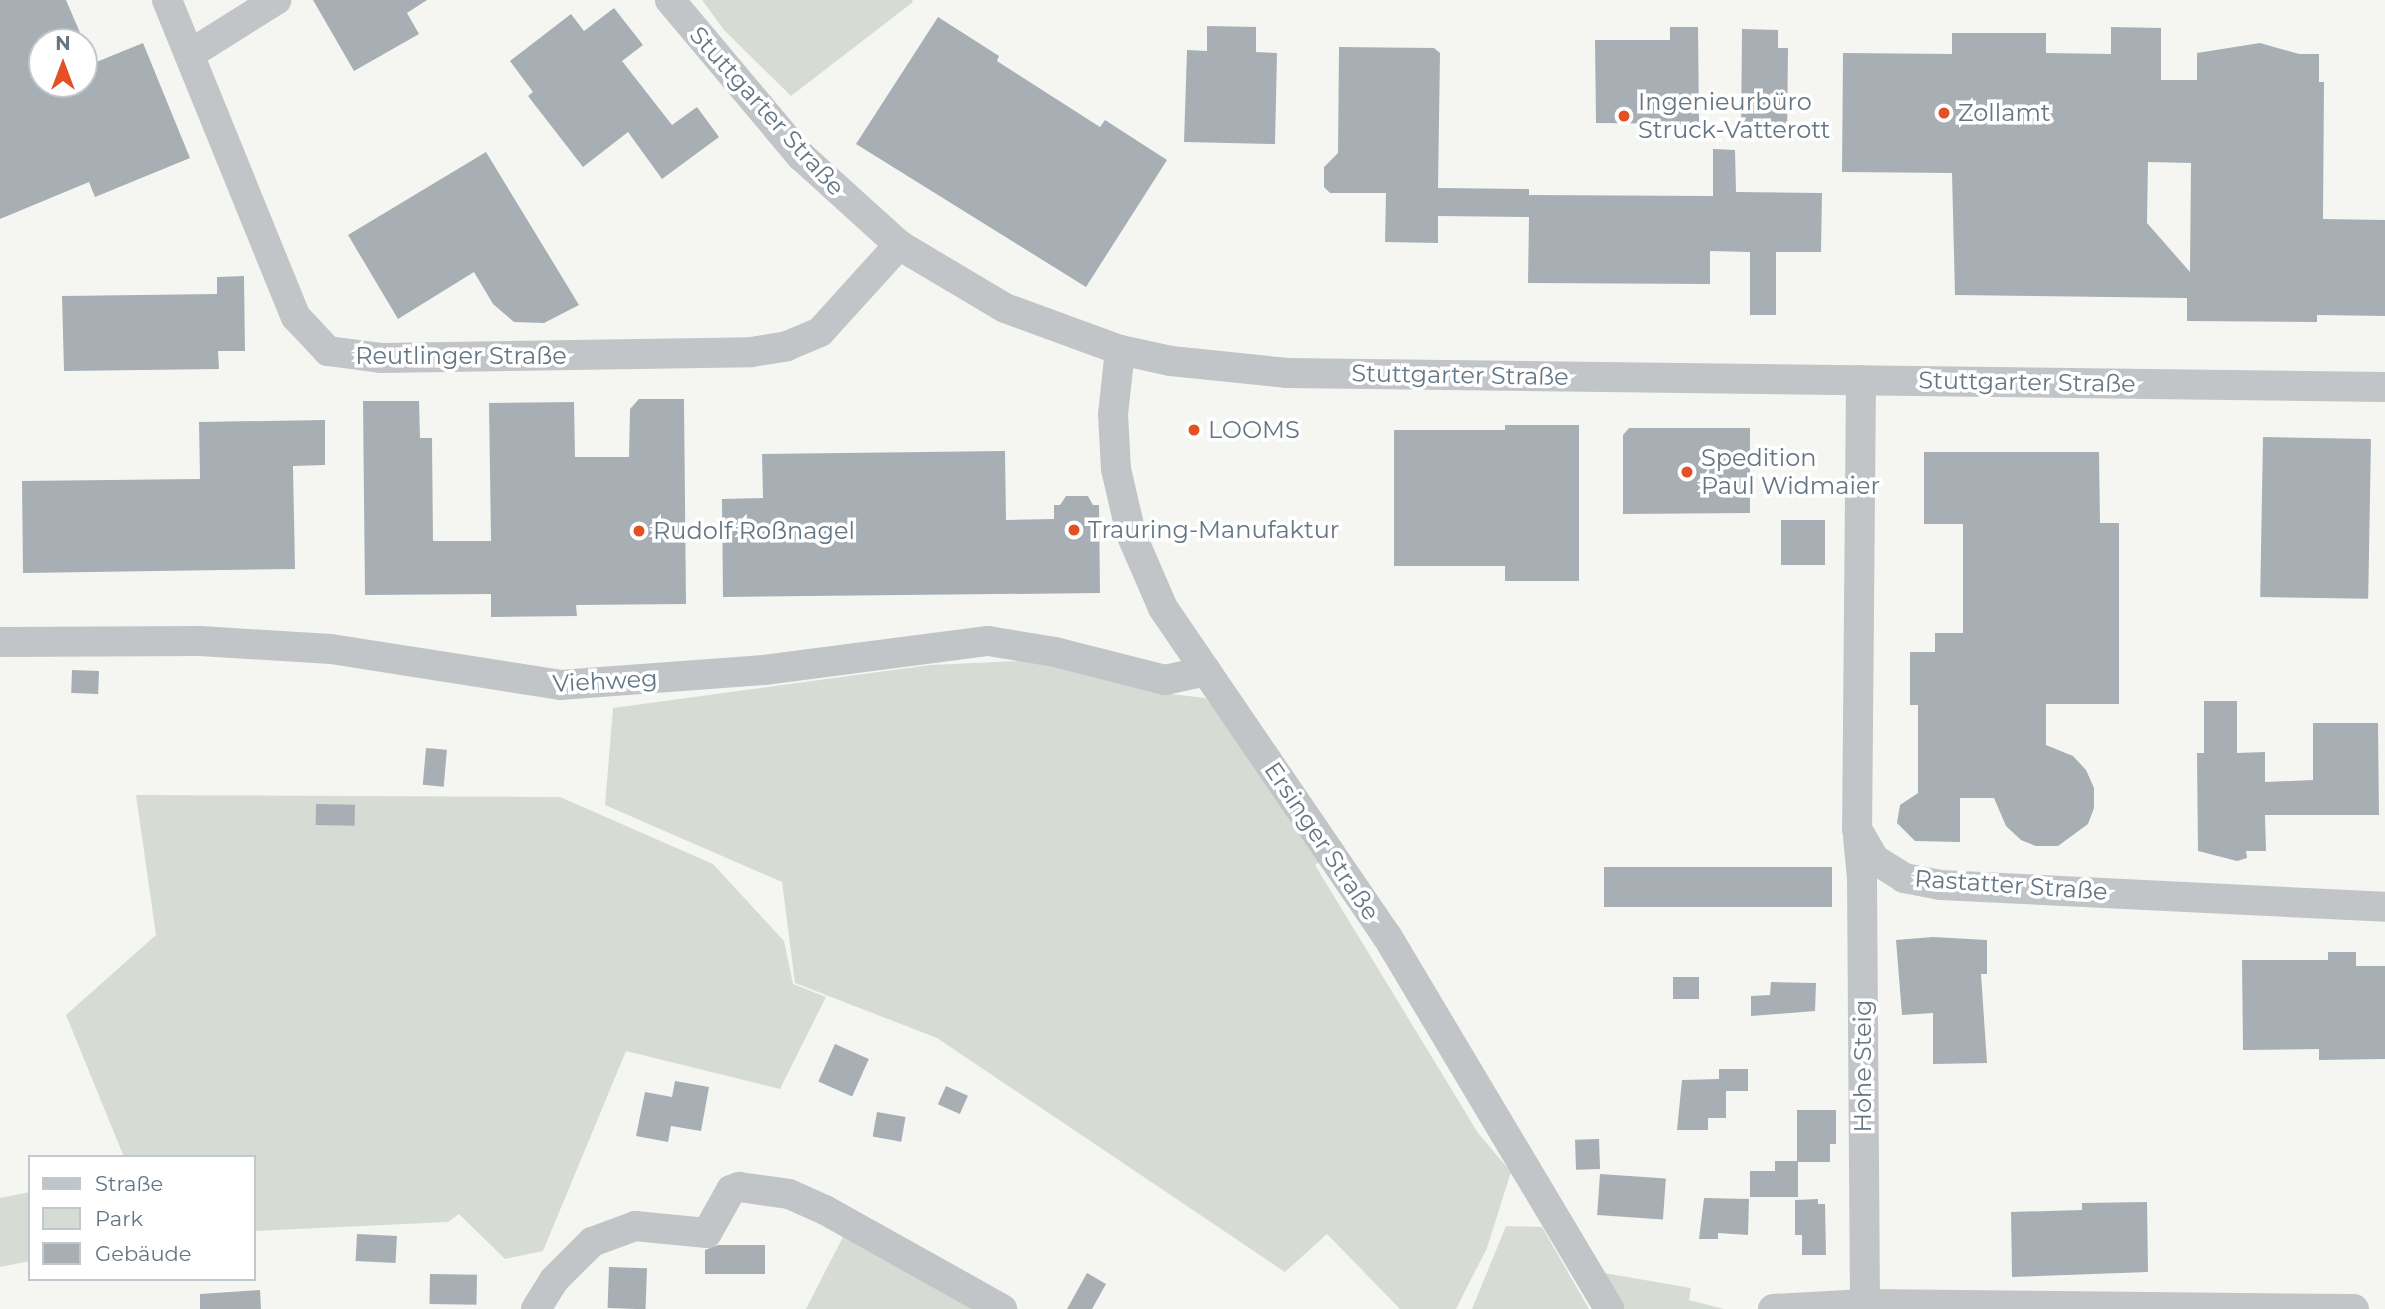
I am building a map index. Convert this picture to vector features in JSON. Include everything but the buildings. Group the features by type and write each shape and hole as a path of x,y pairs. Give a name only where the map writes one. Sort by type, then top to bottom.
{"street":[{"name":"Reutlinger Straße","path":"167,0 296,317 316,342 340,355 381,358 616,356 751,352 787,346 820,332 899,245"},
{"path":"190,54 276,0"},
{"name":"Stuttgarter Straße","path":"670,0 802,156 899,245 1016,313 1120,350 1171,361 1287,373 2385,387"},
{"name":"Ersinger Straße","path":"1120,350 1114,444 1131,534 1163,608 1387,936 1609,1309"},
{"path":"1857,829 1861,380"},
{"name":"Viehweg","path":"0,642 200,641 331,649 560,685 764,670 988,641 1055,652 1165,680 1206,671"},
{"name":"Rastatter Straße","path":"1857,829 1874,859 1904,877 1940,885 2385,908"},
{"name":"Hohe Steig","path":"1857,829 1862,878 1865,1304"},
{"path":"536,1307 554,1280 592,1242 635,1226 707,1233 731,1191 748,1187 789,1194 825,1210 1002,1309"},
{"path":"1773,1309 1865,1304 2354,1309"}],"green space":[{"path":"702,0 913,2 791,96 724,30"},
{"path":"1063,659 1163,693 1205,698 1220,713 1323,860 1315,865 1478,1133 1511,1172 1487,1248 1456,1309 1400,1309 1327,1234 1285,1272 937,1038 795,983 782,882 605,805 613,708 930,665"},
{"path":"136,795 560,797 713,864 784,941 793,984 826,997 780,1089 626,1051 543,1251 505,1259 459,1214 448,1222 256,1231 256,1155 123,1155 66,1015 156,935"},
{"path":"28,1192 28,1261 0,1267 0,1198"},
{"path":"1506,1226 1542,1227 1589,1309 1472,1309"},
{"path":"847,1229 988,1309 806,1309"},
{"path":"1598,1272 1691,1288 1689,1300 1724,1309 1620,1309"}],"place":[{"name":"Zollamt","path":"1944,113"},
{"name":"Ingenieurbüro Struck-Vatterott","path":"1624,116"},
{"name":"LOOMS","path":"1194,430"},
{"name":"Spedition Paul Widmaier","path":"1687,472"},
{"name":"Trauring-Manufaktur","path":"1074,530"},
{"name":"Rudolf Roßnagel","path":"639,531"}]}
